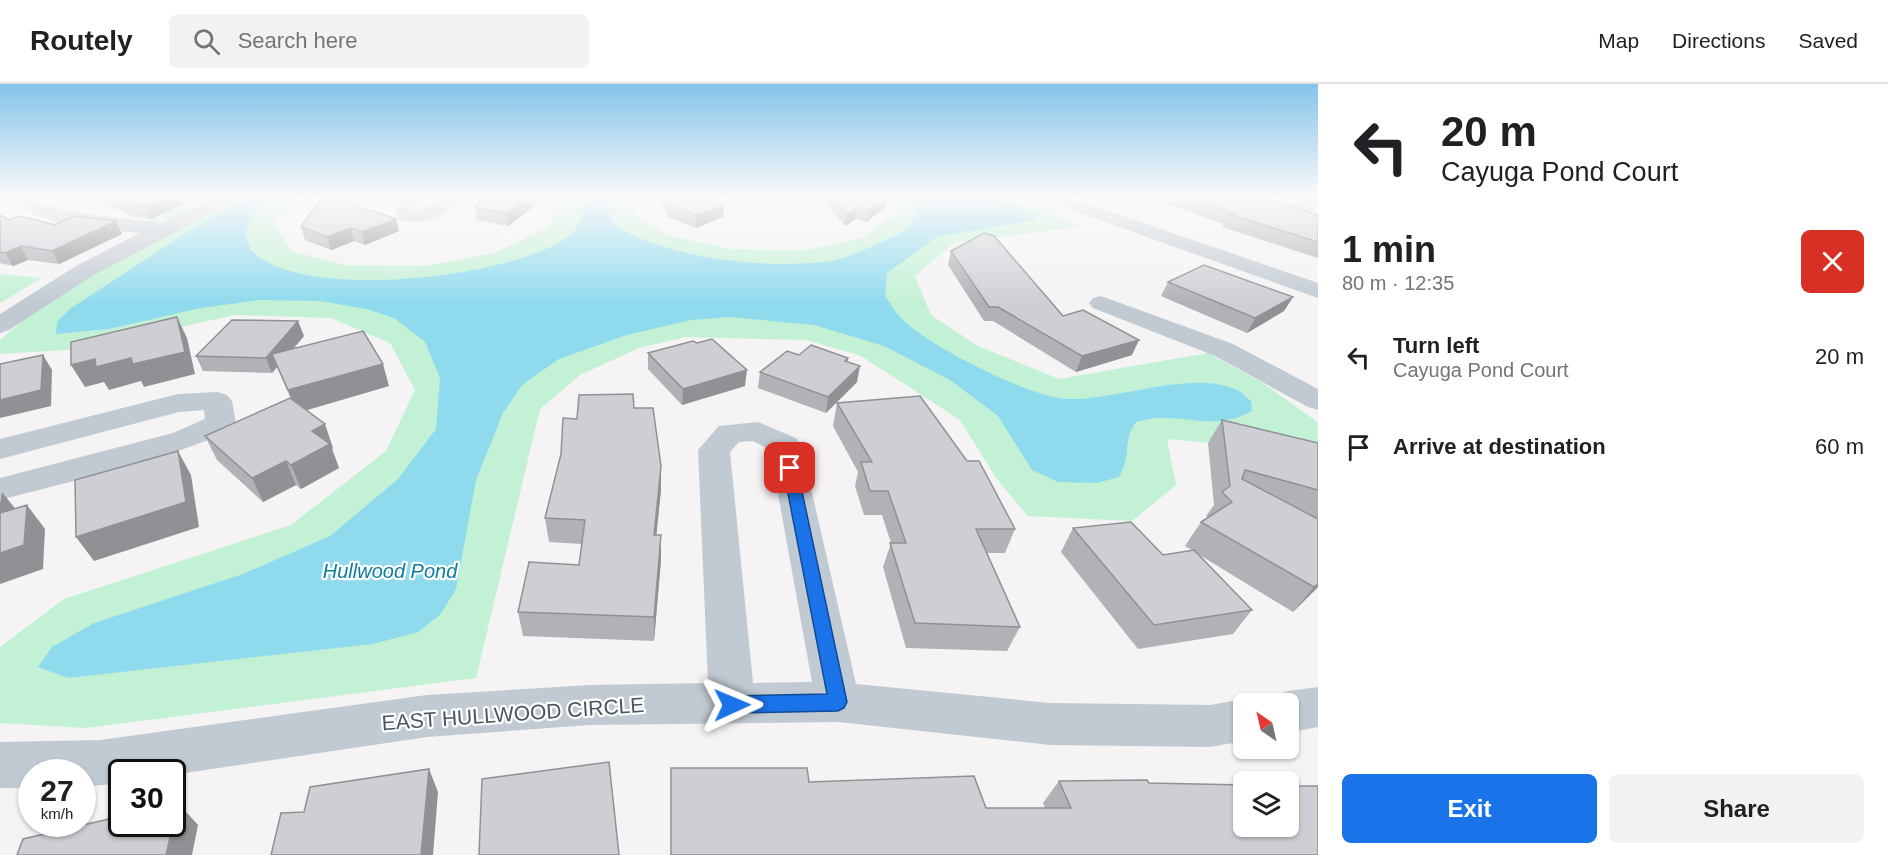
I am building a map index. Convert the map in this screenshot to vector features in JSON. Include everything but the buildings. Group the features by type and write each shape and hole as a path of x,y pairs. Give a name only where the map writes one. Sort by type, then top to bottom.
{"street":[{"path":"0,326 42,294 157,232"},
{"path":"1149,232 1318,291"},
{"path":"1164,232 1200,248"},
{"path":"1101,303 1176,330 1277,378 1318,401"},
{"path":"1277,378 1318,371"},
{"path":"0,449 178,404 217,401 221,423 184,440 0,489"},
{"path":"732,705 714,450 730,433 758,431 785,445 838,702"},
{"name":"EAST HULLWOOD CIRCLE","path":"0,765 100,763 427,716 590,705 838,702 1050,723 1210,726 1233,722"},
{"path":"1299,710 1318,707"}],"green space":[{"path":"172,232 280,232 291,251 344,265 426,266 494,253 538,232 662,232 667,235 730,249 807,250 865,237 871,232 1038,232 954,243 915,276 931,315 978,346 1059,379 1208,353 1263,383 1316,421 1318,423 1318,453 1167,439 1176,485 1132,521 1028,516 996,478 960,420 861,356 807,340 686,337 639,348 580,375 540,409 476,678 86,728 0,723 0,647 64,599 291,525 386,451 415,390 390,343 331,318 235,315 81,349 0,354 0,340 44,303 98,270"},
{"path":"0,274 42,278 0,303"}],"water":[{"name":"Hullwood Pond","path":"188,232 246,232 252,251 278,267 315,276 360,280 408,279 457,273 503,263 541,251 573,232 628,232 663,247 691,254 749,263 777,264 837,260 902,232 966,232 937,237 887,273 885,296 899,316 933,342 981,369 1052,397 1088,398 1178,384 1220,384 1239,391 1251,401 1252,411 1228,420 1160,418 1136,422 1129,436 1125,462 1119,477 1097,483 1058,482 1032,470 998,416 950,380 884,346 814,325 731,317 691,320 627,335 559,359 522,385 503,413 476,480 456,589 440,615 418,632 373,644 68,678 38,667 52,647 94,623 243,574 330,536 398,479 436,429 440,378 425,342 394,318 366,309 320,301 260,300 201,308 109,329 56,334 57,322 70,309"}],"route":[{"path":"732,705 838,702 790,468"}]}
